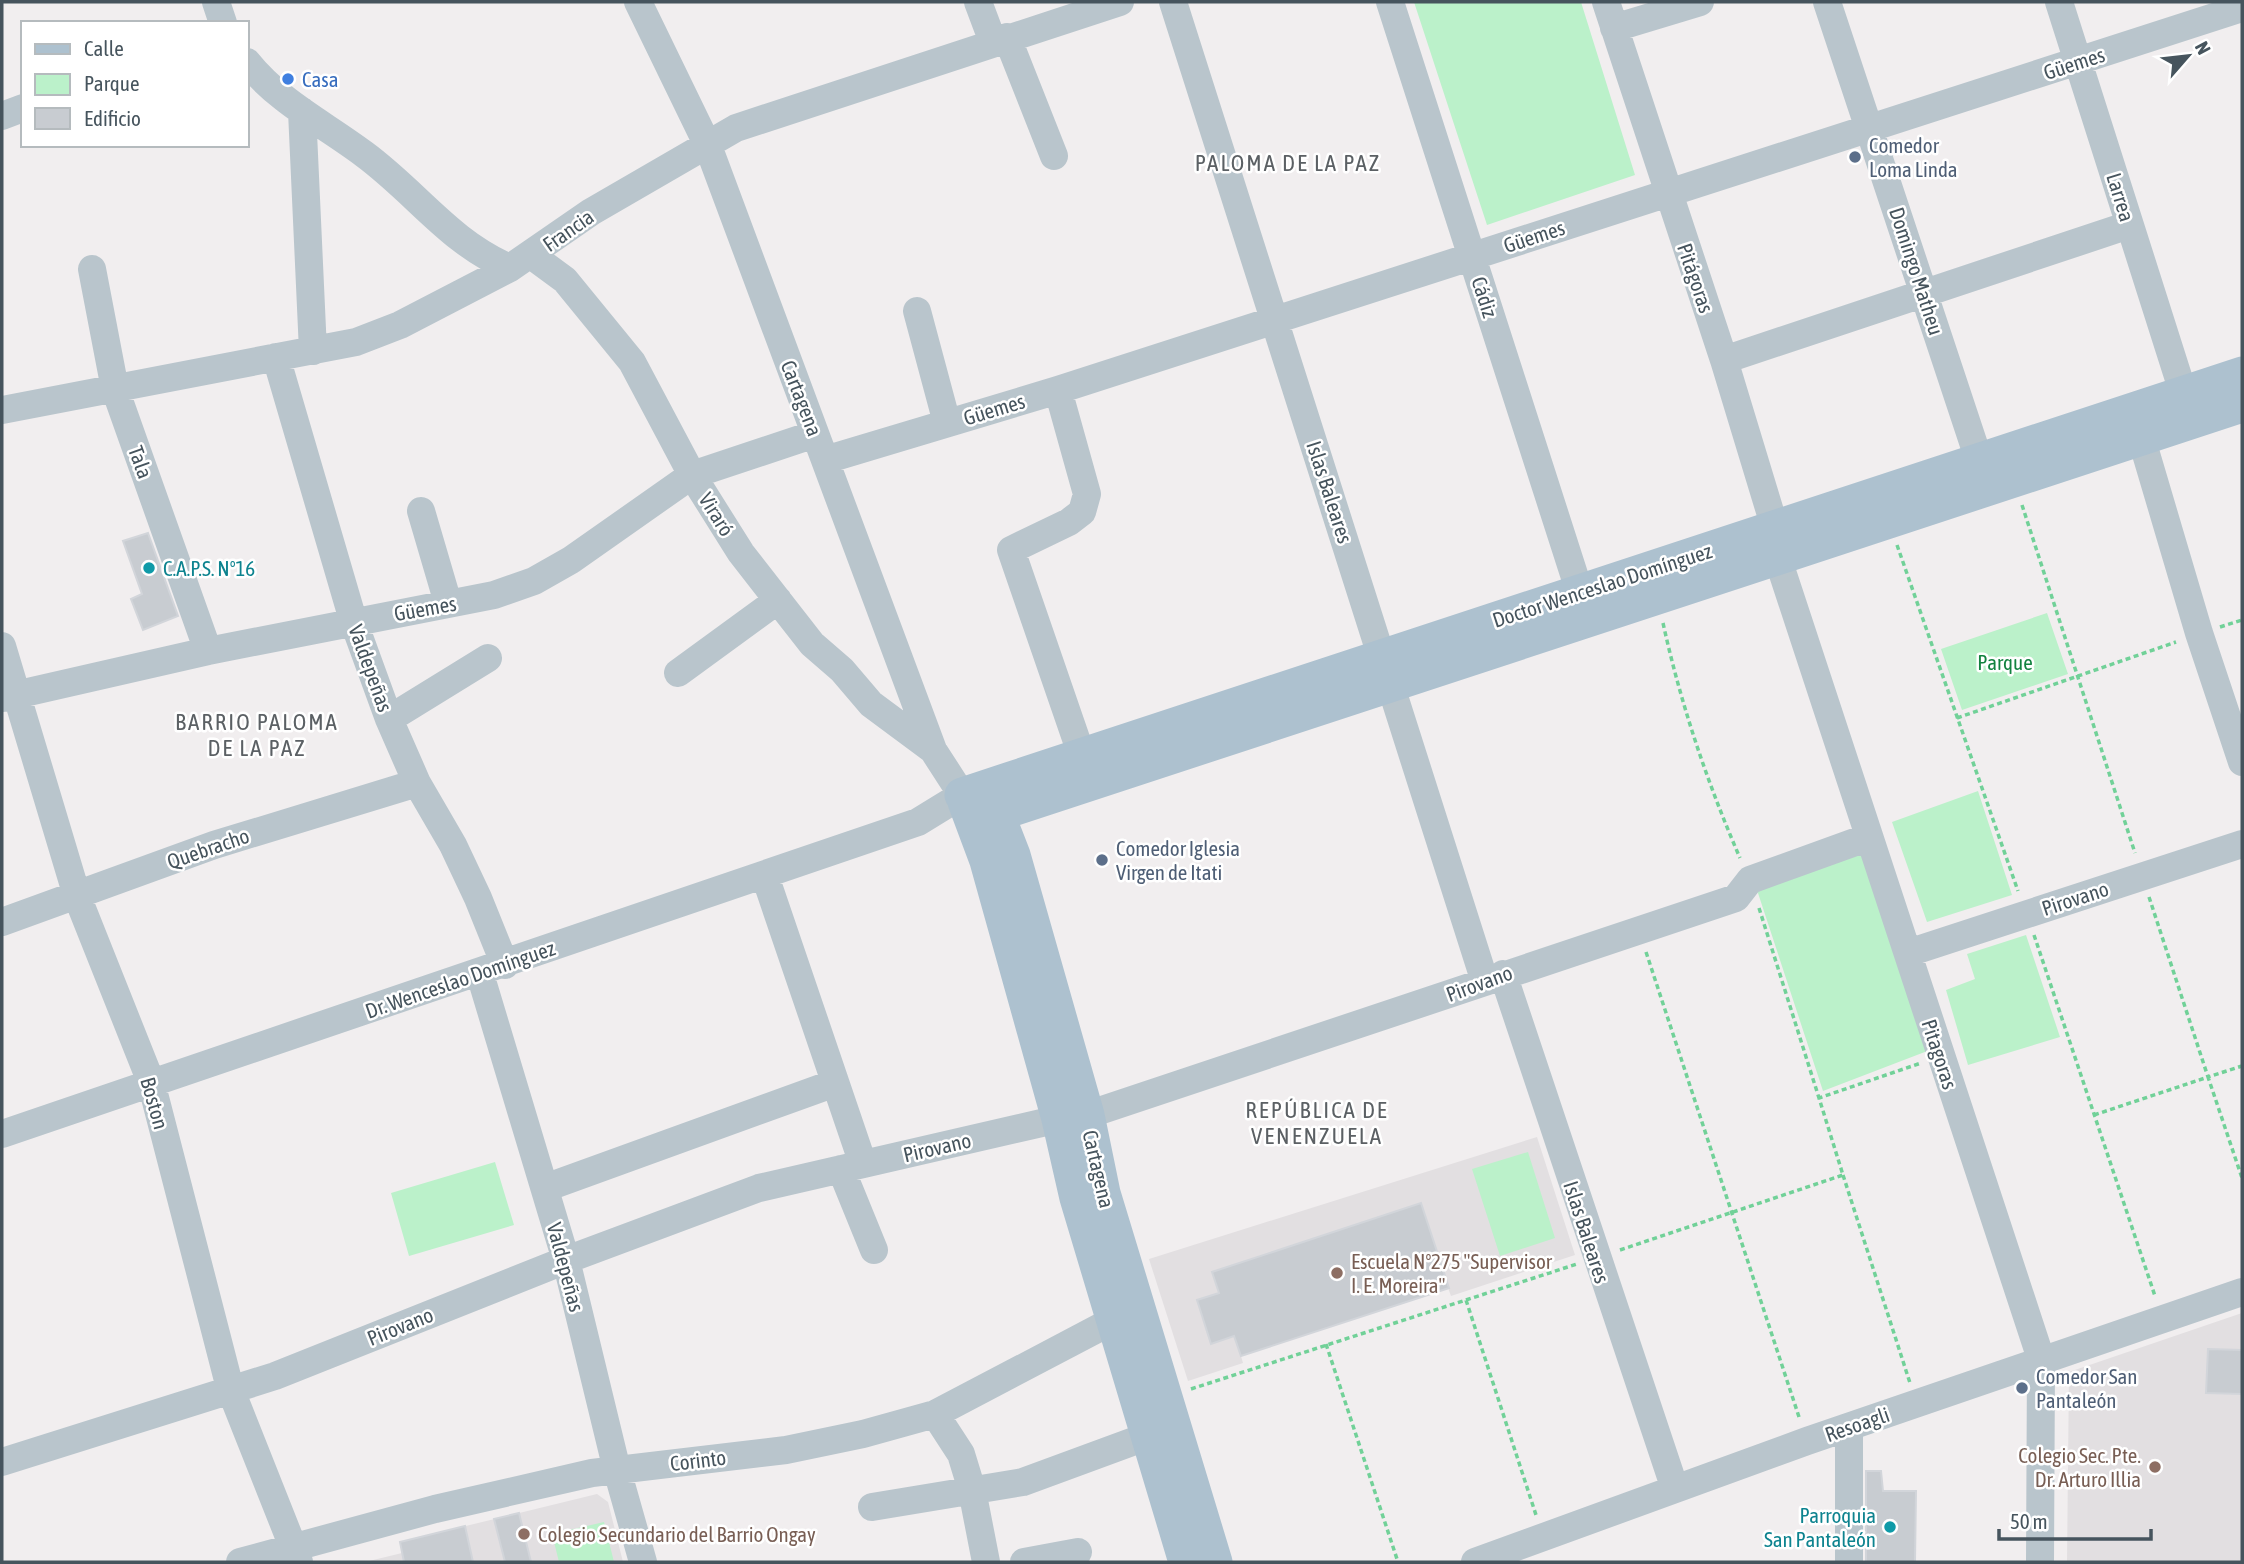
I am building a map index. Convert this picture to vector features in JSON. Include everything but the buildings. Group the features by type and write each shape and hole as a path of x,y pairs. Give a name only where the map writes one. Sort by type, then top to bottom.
{"main road":[{"name":"Doctor Wenceslao Domínguez","path":"977,810 1386,671 1580,593 2013,479 2137,423 2183,392 2242,374"},
{"name":"Doctor Wenceslao Domínguez","path":"977,810 1082,756 1657,597 1776,542 1979,460 2137,423 2242,405"},
{"name":"Cartagena","path":"977,810 987,861 1073,1117 1077,1198 1126,1317 1166,1398 1215,1562"},
{"name":"Cartagena","path":"1126,1317 1148,1436 1186,1562"}],"street":[{"path":"216,2 222,21"},
{"name":"Cartagena","path":"638,2 708,146 933,750 977,810"},
{"path":"978,2 1000,40 1054,156"},
{"name":"Francia","path":"2,410 356,342 400,325 521,262 591,212 736,128 1120,2"},
{"name":"Islas Baleares","path":"1173,2 1386,671 1596,1258 1675,1489"},
{"name":"Cádiz","path":"1390,2 1580,593"},
{"name":"Pitágoras","path":"1606,2 1666,192 1724,360 1776,542"},
{"path":"1614,28 1700,2"},
{"name":"Domingo Matheu","path":"1827,2 1979,460"},
{"name":"Larrea","path":"2059,2 2183,392"},
{"name":"Güemes","path":"9,695 353,620 494,595 534,581 571,560 692,475 820,447 947,424 2242,8"},
{"path":"248,63 272,90 302,111 313,351"},
{"path":"2,116 21,109"},
{"name":"Viraró","path":"302,111 407,187 471,248 521,262 565,280 632,362 692,475 741,553 812,643 842,670 872,704 933,750"},
{"path":"1724,360 2129,225"},
{"name":"Tala","path":"92,269 115,389 208,651"},
{"path":"917,311 947,424"},
{"name":"Valdepeñas","path":"276,357 353,620 389,719 417,783 453,845 492,969 545,1188 643,1562"},
{"path":"1058,390 1087,494 1082,512 1069,522 1011,550 1082,756"},
{"path":"2137,423 2199,633 2242,762"},
{"path":"421,511 448,603"},
{"name":"Pitagoras","path":"1776,542 1869,837 2041,1359 2040,1562"},
{"path":"678,673 778,600"},
{"name":"Boston","path":"2,646 9,695 77,896 150,1082 230,1388 296,1554"},
{"path":"389,719 488,658"},
{"name":"Quebracho","path":"2,922 214,845 417,783"},
{"name":"Dr. Wenceslao Domínguez","path":"2,1134 918,822 977,810"},
{"name":"Pirovano","path":"2,1462 275,1376 566,1260 759,1188 1073,1117 1736,898 1750,880 1869,837"},
{"name":"Pirovano","path":"1908,953 2242,844"},
{"path":"765,876 835,1083 852,1167 874,1250"},
{"path":"545,1188 835,1083"},
{"name":"Resoagli","path":"1475,1562 1531,1548 1675,1489 1807,1441 2242,1292"},
{"name":"Corinto","path":"240,1562 296,1554 513,1490 617,1470 786,1450 863,1434 935,1414 1126,1317"},
{"path":"935,1414 961,1454 972,1490 986,1562"},
{"path":"1849,1427 1849,1562"},
{"path":"872,1507 1023,1482 1148,1436"},
{"path":"1024,1562 1079,1552"}],"path":[{"path":"2013,479 2242,1178"},
{"path":"1657,597 1680,698 1717,805 1750,880 1916,1404"},
{"path":"1957,718 2242,620"},
{"path":"1638,930 1730,1215 1807,1441"},
{"path":"1819,1098 1941,1057"},
{"path":"2094,1115 2242,1066"},
{"path":"1166,1398 1730,1215 1843,1175"},
{"path":"1466,1300 1531,1548"},
{"path":"1326,1344 1398,1562"}],"shaded area":[{"name":"Escuela Nº275 \"Supervisor I. E. Moreira\"","path":"1537,1137 1575,1255 1451,1296 1448,1288 1241,1356 1243,1363 1188,1381 1149,1259"},
{"name":"Colegio Sec. Pte. Dr. Arturo Illia","path":"2242,1313 2242,1562 2067,1562 2069,1372"},
{"name":"Colegio Secundario del Barrio Ongay","path":"597,1494 608,1502 623,1562 365,1562 402,1553 400,1542"}],"green space":[{"path":"1414,2 1581,2 1635,175 1487,225"},
{"name":"Parque","path":"2047,613 2068,674 1962,710 1941,649"},
{"path":"1978,791 2012,895 1927,922 1892,822"},
{"path":"1868,850 1930,1050 1823,1091 1757,890"},
{"path":"2026,935 2060,1037 1968,1065 1946,990 1975,979 1967,954"},
{"path":"1528,1152 1555,1238 1500,1256 1472,1169"},
{"path":"495,1162 514,1225 409,1256 391,1193"},
{"path":"604,1522 614,1562 559,1562 552,1534"}],"place":[{"name":"Casa","path":"288,79"},
{"name":"Comedor Loma Linda","path":"1855,157"},
{"name":"C.A.P.S. Nº16","path":"149,568"},
{"name":"Comedor Iglesia Virgen de Itati","path":"1102,860"},
{"name":"Escuela Nº275 \"Supervisor I. E. Moreira\"","path":"1337,1273"},
{"name":"Comedor San Pantaleón","path":"2022,1388"},
{"name":"Colegio Sec. Pte. Dr. Arturo Illia","path":"2155,1467"},
{"name":"Parroquia San Pantaleón","path":"1890,1527"},
{"name":"Colegio Secundario del Barrio Ongay","path":"524,1534"}],"district":[{"name":"PALOMA DE LA PAZ","path":"1288,163"},
{"name":"BARRIO PALOMA DE LA PAZ","path":"257,735"},
{"name":"REPÚBLICA DE VENENZUELA","path":"1317,1123"}]}
